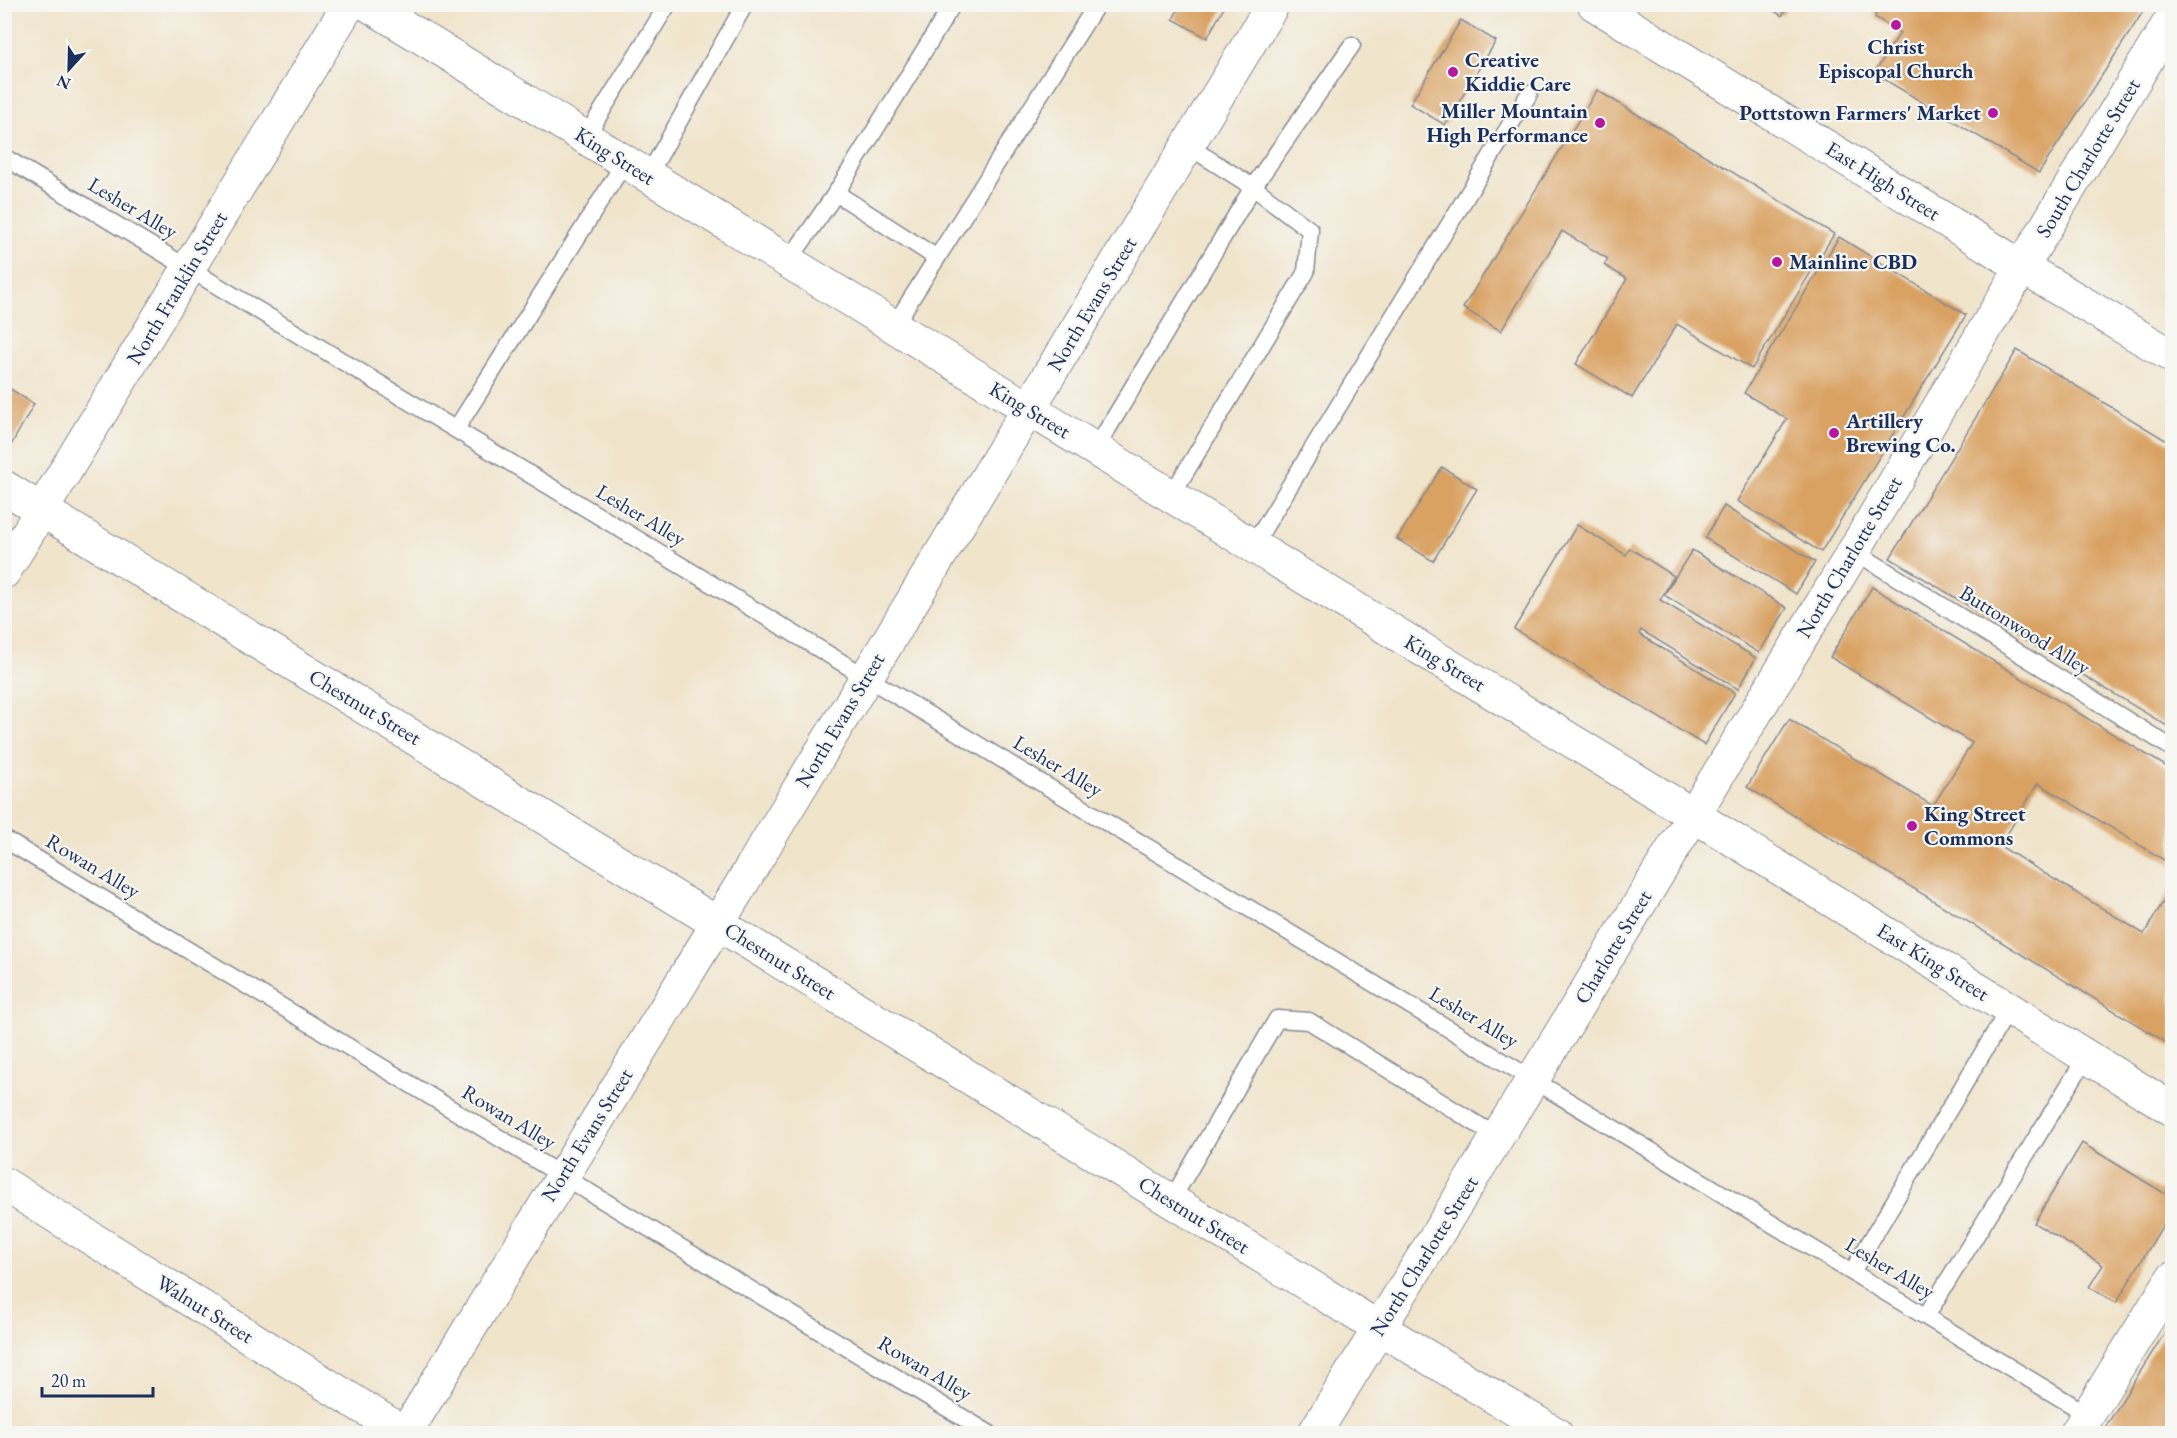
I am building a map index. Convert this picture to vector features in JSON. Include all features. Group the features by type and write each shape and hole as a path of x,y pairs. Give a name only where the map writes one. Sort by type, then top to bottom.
{"street":[{"name":"North Franklin Street","path":"4,572 349,4"},
{"name":"King Street","path":"367,4 1693,814"},
{"name":"North Evans Street","path":"405,1433 718,923 1273,4"},
{"name":"East High Street","path":"1594,4 2022,267 2172,356"},
{"name":"South Charlotte Street","path":"2022,267 2172,18"},
{"name":"North Charlotte Street","path":"1693,814 1854,551 2022,267"},
{"name":"Chestnut Street","path":"4,487 1556,1434"},
{"name":"East King Street","path":"1693,814 2172,1109"},
{"name":"Charlotte Street","path":"1533,1079 1693,814"},
{"name":"North Charlotte Street","path":"1314,1434 1533,1079"},
{"name":"Walnut Street","path":"4,1184 405,1433"},
{"path":"2082,1424 2172,1279"}],"lane":[{"path":"585,138 668,4"},
{"path":"456,429 636,169 745,4"},
{"path":"788,262 836,193 953,4"},
{"path":"894,327 1097,4"},
{"path":"1095,450 1253,187 1352,45"},
{"path":"1253,546 1529,94"},
{"path":"1171,496 1306,272 1310,230 1253,187 1188,146"},
{"name":"Lesher Alley","path":"4,157 1926,1316 2082,1424"},
{"path":"836,193 937,258"},
{"name":"Buttonwood Alley","path":"1854,551 2172,748"},
{"name":"Rowan Alley","path":"4,839 990,1434"},
{"path":"1852,1272 2009,1009"},
{"path":"1172,1201 1277,1019 1309,1021 1498,1137"},
{"path":"1926,1316 2087,1056"}],"building":[{"path":"1181,4 1226,4 1207,38 1173,19"},
{"path":"1763,4 1789,4 1782,16"},
{"path":"1860,4 2148,4 2039,173 1874,73 1900,33"},
{"name":"Creative Kiddie Care","path":"1461,20 1496,41 1445,125 1410,104"},
{"path":"1597,90 1834,234 1752,369 1677,324 1632,398 1576,364 1627,279 1604,265 1608,259 1562,231 1501,331 1463,308"},
{"path":"1839,237 1966,315 1821,552 1737,501 1787,419 1744,393"},
{"path":"2017,350 2172,444 2172,729 1890,558"},
{"path":"4,385 34,404 6,454 4,453"},
{"path":"1442,467 1477,489 1433,561 1397,539"},
{"path":"1724,506 1815,562 1796,594 1705,538"},
{"path":"1577,525 1626,555 1630,548 1674,576 1660,600 1756,658 1738,689 1641,630 1639,634 1735,693 1704,745 1514,629"},
{"path":"1692,550 1787,608 1759,653 1664,595"},
{"name":"King Street Commons","path":"1872,587 2172,770 2172,865 2038,783 2000,846 2144,934 2172,887 2172,1046 1747,787 1789,719 1933,806 1972,743 1830,657"},
{"path":"2082,1143 2172,1198 2172,1210 2116,1303 2089,1287 2103,1265 2034,1223"},
{"path":"2172,1321 2172,1434 2101,1434"}],"place":[{"name":"Christ Episcopal Church","path":"1896,25"},
{"name":"Creative Kiddie Care","path":"1453,72"},
{"name":"Pottstown Farmers' Market","path":"1993,113"},
{"name":"Miller Mountain High Performance","path":"1600,123"},
{"name":"Mainline CBD","path":"1777,262"},
{"name":"Artillery Brewing Co.","path":"1834,433"},
{"name":"King Street Commons","path":"1912,826"}]}
